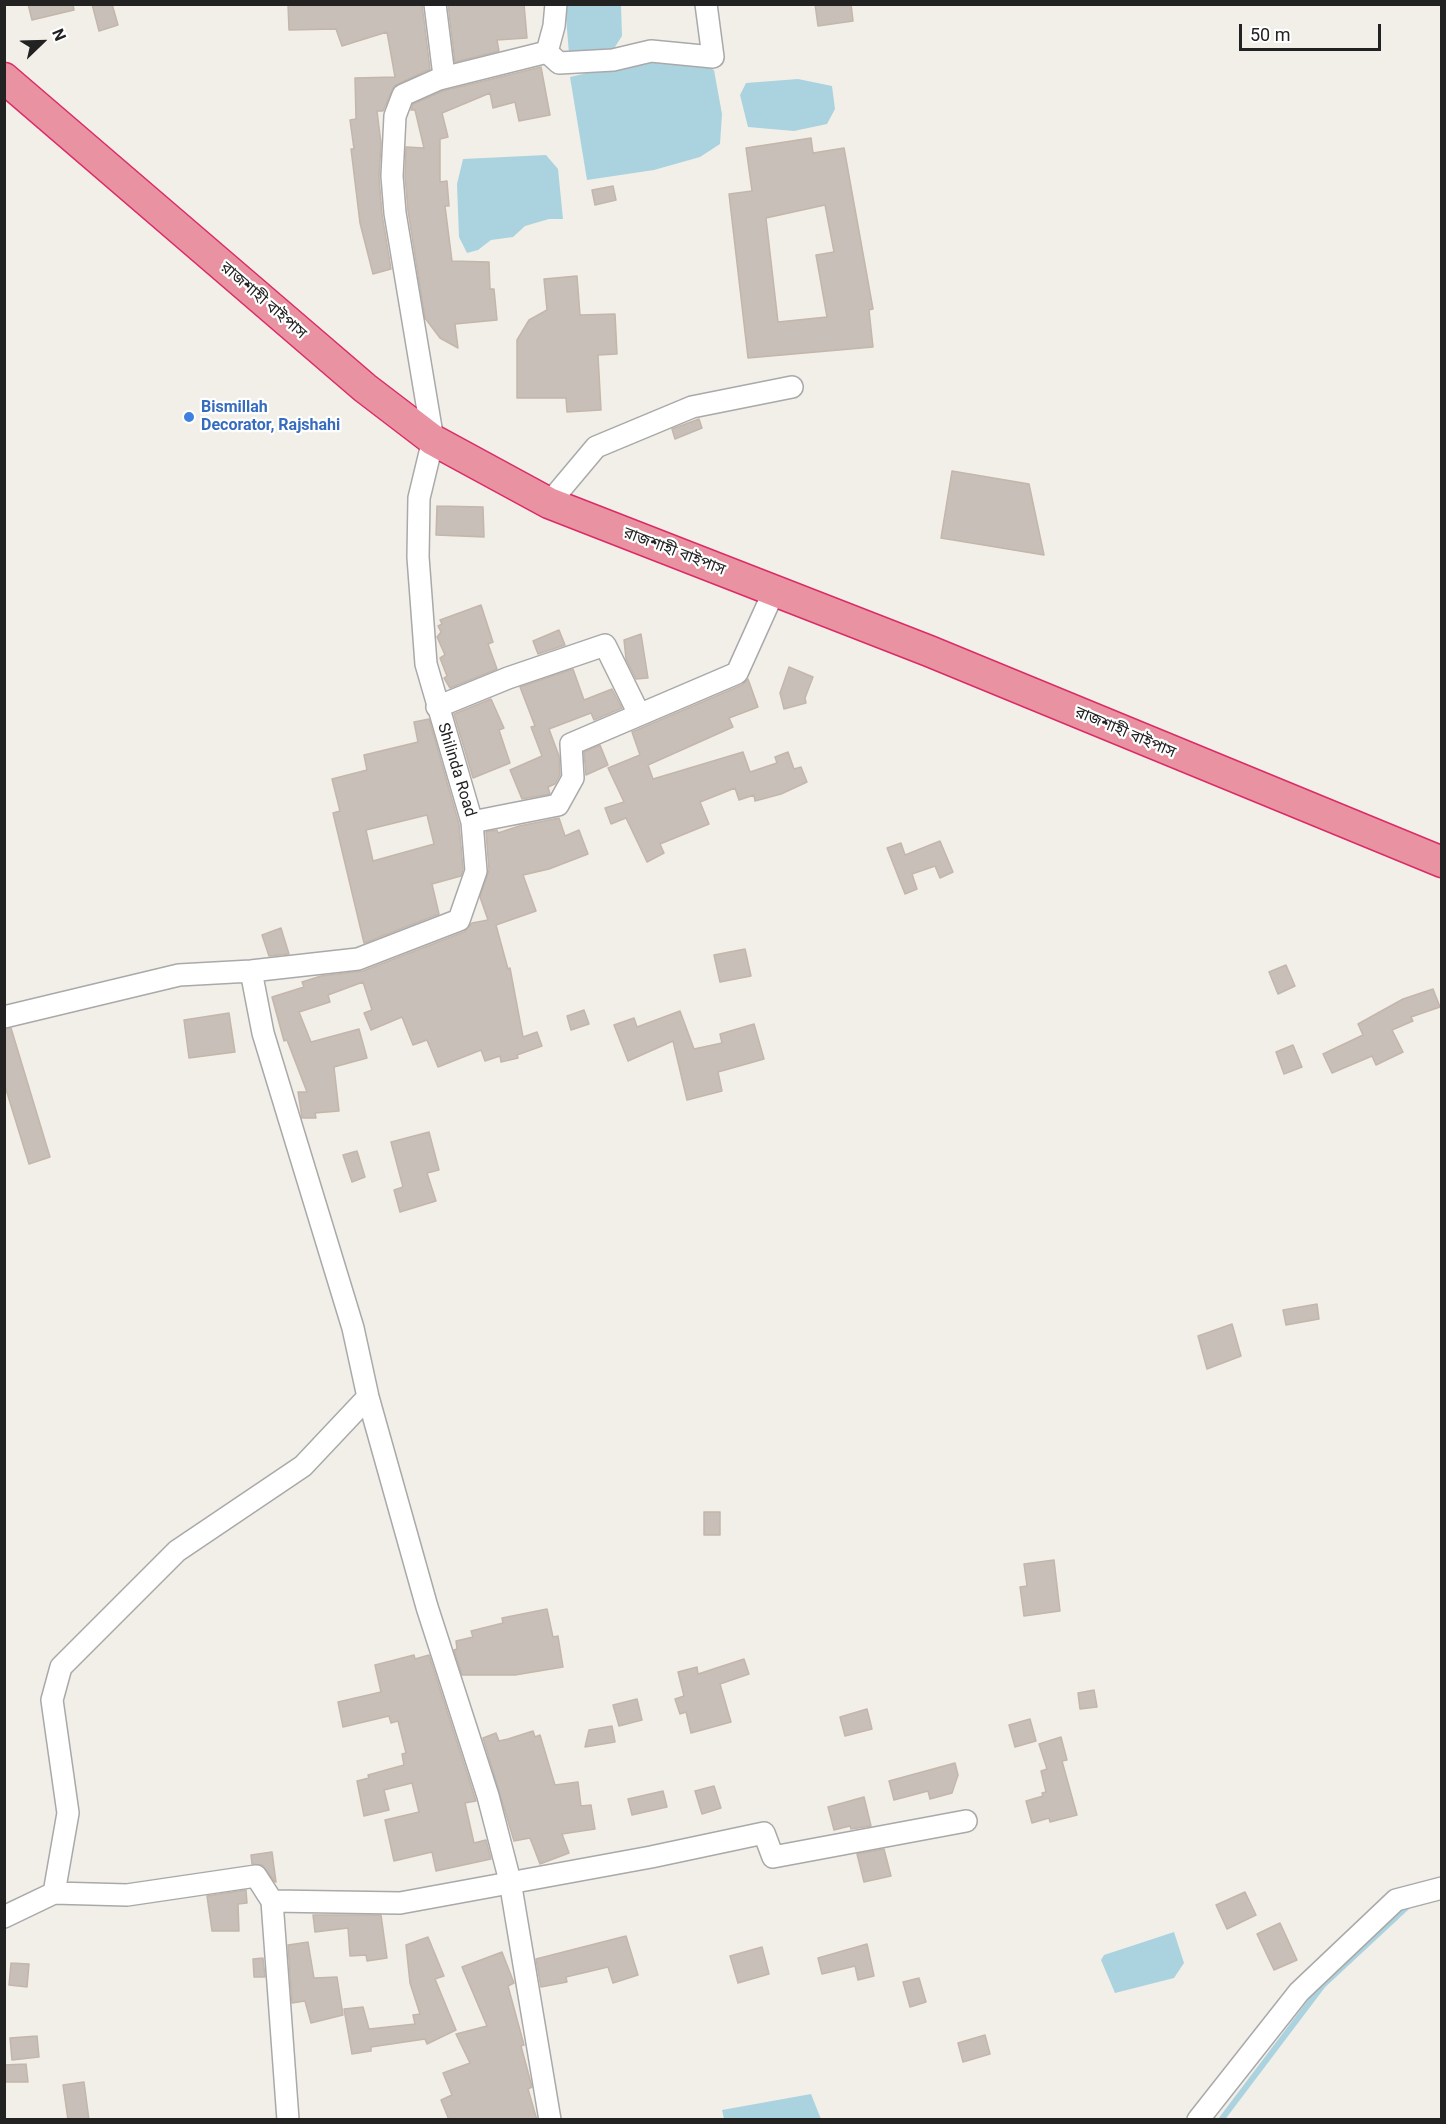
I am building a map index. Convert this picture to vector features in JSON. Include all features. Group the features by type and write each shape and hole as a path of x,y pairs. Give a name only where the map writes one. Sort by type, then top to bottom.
{"highway":[{"name":"রাজশাহী বাইপাস","path":"4,78 365,388 433,440 549,503 929,651 1442,862"}],"street":[{"path":"435,4 444,76"},
{"path":"548,52 554,26 555,4"},
{"path":"548,52 559,63 613,60 651,51 713,57 706,4"},
{"path":"433,440 394,213 392,176 395,116 403,95 444,76 548,52"},
{"path":"549,503 596,447 692,407 792,387"},
{"name":"Shilinda Road","path":"4,1017 179,975 251,971 358,959 459,920 476,871 472,822 426,664 418,557 419,498 433,440"},
{"path":"472,822 558,804 573,778 572,744 736,673 774,591"},
{"path":"437,707 508,678 605,645 639,714"},
{"path":"251,971 263,1033 353,1328 368,1397 428,1607 488,1796 510,1881 550,2120"},
{"path":"54,1893 68,1813 52,1700 61,1667 177,1551 303,1466 368,1397"},
{"path":"272,1901 400,1903 510,1881 651,1857 764,1833 773,1857 966,1821"},
{"path":"4,1917 54,1893 127,1895 256,1876 272,1901 288,2120"},
{"path":"1198,2120 1299,1992 1396,1900 1442,1888"}],"water":[{"path":"565,5 621,5 622,36 613,50 569,54"},
{"path":"656,59 693,59 714,70 722,114 720,144 700,157 654,170 587,180 570,77 612,67 641,65"},
{"path":"798,79 832,86 835,109 827,124 794,131 748,127 740,95 746,83"},
{"path":"546,155 558,169 563,219 549,219 525,226 513,237 491,240 478,250 467,253 459,237 457,184 463,159"},
{"path":"1174,1932 1184,1963 1174,1978 1115,1993 1101,1960 1104,1955"},
{"path":"811,2094 821,2119 724,2119 722,2110"}],"building":[{"path":"28,4 73,4 74,10 32,20"},
{"path":"92,4 112,4 118,25 99,31"},
{"path":"288,4 422,4 430,69 394,86 383,111 377,111 381,143 379,177 382,214 391,269 373,274 360,223 351,149 354,149 350,120 356,119 355,78 395,77 387,32 342,46 336,29 289,30"},
{"path":"448,4 524,4 527,38 497,40 499,51 455,62"},
{"path":"815,4 851,4 853,21 818,26"},
{"path":"541,67 550,115 519,121 515,102 493,108 490,93 442,113 448,137 440,139 440,182 447,181 449,206 445,206 452,261 489,262 490,289 494,289 497,320 455,324 458,348 440,338 425,318 408,211 405,176 406,147 424,148 415,110 411,110 413,104 443,91"},
{"path":"811,138 813,153 844,148 873,309 869,310 873,347 748,358 729,194 752,191 746,148","holes":["825,205 834,252 816,255 827,317 778,322 766,218"]},
{"path":"613,186 616,200 595,205 592,190"},
{"path":"577,276 580,315 615,314 617,354 598,355 601,410 567,412 566,398 517,398 517,340 529,320 547,310 544,279"},
{"path":"699,419 702,428 675,439 672,429"},
{"path":"952,471 1029,484 1044,555 941,538"},
{"path":"437,506 483,507 484,537 436,535"},
{"path":"481,605 493,642 488,644 497,669 450,688 444,678 447,676 440,658 445,655 437,637 441,632 438,626 442,624 440,620"},
{"path":"559,630 565,645 538,654 533,641"},
{"path":"641,634 648,678 636,679 626,659 624,640"},
{"path":"789,667 813,677 805,698 806,703 784,709 780,693"},
{"path":"573,669 584,700 612,689 622,708 594,720 591,713 549,729 559,756 560,775 555,784 548,787 550,794 522,799 510,770 542,756 531,727 535,726 520,687"},
{"path":"748,679 758,707 729,718 733,727 648,765 653,779 743,752 750,772 777,763 775,757 788,752 794,769 801,767 807,782 781,794 755,801 754,795 739,800 735,788 700,802 709,824 660,844 664,853 647,862 626,818 611,824 605,808 624,802 608,768 640,755 632,732 742,685"},
{"path":"491,699 504,728 499,730 510,763 473,778 454,714"},
{"path":"429,719 459,824 463,869 461,876 432,884 439,914 364,943 333,813 340,811 332,779 367,770 364,755 418,742 414,722","holes":["427,815 434,844 373,861 366,830"]},
{"path":"600,745 608,765 586,775 584,752"},
{"path":"559,818 565,836 579,830 588,854 549,869 523,875 536,911 496,925 508,969 510,968 523,1037 537,1032 542,1046 517,1055 518,1058 501,1062 500,1056 485,1061 481,1050 438,1067 427,1040 413,1045 402,1017 371,1030 364,1013 372,1010 363,982 328,995 330,1002 299,1012 311,1042 359,1029 367,1058 334,1067 339,1111 315,1113 316,1118 302,1118 298,1092 307,1092 287,1040 284,1041 272,997 304,987 302,982 321,976 363,971 464,932 472,923 488,920 480,897 489,870 486,832 497,830 498,833"},
{"path":"940,841 953,872 940,878 935,866 912,874 917,889 905,894 887,848 901,843 905,855"},
{"path":"281,928 289,954 269,956 262,935"},
{"path":"745,949 751,976 720,982 714,955"},
{"path":"1286,965 1295,986 1278,994 1269,972"},
{"path":"1433,989 1440,1007 1411,1017 1413,1021 1392,1030 1403,1052 1376,1065 1372,1056 1332,1073 1323,1054 1363,1035 1358,1024 1403,999"},
{"path":"584,1010 589,1024 571,1030 567,1016"},
{"path":"680,1011 694,1049 722,1043 720,1034 754,1024 764,1059 718,1072 722,1091 687,1100 673,1041 628,1061 614,1025 634,1018 637,1027"},
{"path":"229,1013 235,1052 189,1058 184,1020"},
{"path":"11,1028 50,1157 29,1164 4,1083 4,1029"},
{"path":"1293,1045 1302,1067 1284,1074 1276,1052"},
{"path":"429,1132 439,1170 427,1173 436,1201 400,1212 394,1190 403,1187 391,1142"},
{"path":"357,1151 365,1177 352,1182 343,1155"},
{"path":"1317,1304 1319,1319 1286,1325 1283,1310"},
{"path":"1232,1324 1241,1356 1207,1369 1198,1336"},
{"path":"704,1512 720,1512 720,1535 704,1535"},
{"path":"1054,1560 1060,1611 1024,1616 1020,1587 1027,1586 1024,1564"},
{"path":"547,1609 553,1637 558,1636 563,1667 515,1675 462,1675 454,1650 457,1649 456,1641 473,1637 471,1631 503,1623 502,1618"},
{"path":"414,1655 415,1659 429,1655 476,1801 465,1803 474,1843 486,1840 491,1859 436,1871 432,1852 394,1861 385,1820 419,1812 412,1783 384,1790 389,1810 364,1816 357,1781 369,1778 368,1775 404,1765 402,1754 406,1753 398,1721 391,1723 389,1716 343,1727 338,1702 381,1692 375,1665"},
{"path":"744,1659 749,1674 720,1684 731,1722 691,1733 686,1712 680,1714 675,1699 684,1696 678,1672 697,1667 698,1674"},
{"path":"1094,1690 1097,1707 1080,1709 1078,1693"},
{"path":"637,1699 642,1720 619,1726 613,1705"},
{"path":"867,1709 872,1729 845,1736 840,1717"},
{"path":"1030,1719 1036,1741 1015,1747 1009,1725"},
{"path":"612,1726 615,1742 585,1747 589,1730"},
{"path":"533,1731 535,1737 540,1735 555,1785 578,1782 581,1806 591,1805 595,1829 562,1834 569,1853 540,1864 530,1838 514,1841 483,1738 496,1733 499,1741"},
{"path":"1061,1737 1067,1760 1062,1761 1077,1815 1050,1822 1049,1818 1032,1823 1026,1801 1043,1796 1042,1793 1046,1792 1041,1771 1047,1769 1039,1744"},
{"path":"955,1763 958,1775 952,1793 930,1799 928,1791 894,1800 889,1781"},
{"path":"714,1786 721,1808 702,1814 695,1791"},
{"path":"663,1791 667,1807 632,1815 628,1799"},
{"path":"864,1797 871,1826 851,1829 850,1826 834,1830 828,1807"},
{"path":"884,1849 891,1876 864,1882 857,1854"},
{"path":"272,1852 276,1882 262,1865 252,1864 251,1855"},
{"path":"246,1890 247,1903 238,1904 239,1931 212,1931 207,1896"},
{"path":"1245,1892 1256,1915 1227,1929 1216,1905"},
{"path":"313,1915 381,1915 387,1958 367,1961 366,1955 350,1956 348,1928 315,1932"},
{"path":"1280,1923 1297,1960 1274,1970 1257,1934"},
{"path":"626,1936 638,1975 613,1983 608,1967 566,1977 567,1982 541,1987 536,1959"},
{"path":"428,1937 444,1976 435,1979 456,2030 427,2044 425,2039 371,2047 371,2051 352,2054 344,2009 363,2007 369,2029 415,2024 413,2015 420,2014 410,1983 406,1945"},
{"path":"308,1942 314,1978 337,1977 343,2015 311,2023 305,2001 292,2003 288,1945"},
{"path":"867,1944 874,1976 858,1980 855,1966 822,1974 818,1958"},
{"path":"762,1947 769,1974 738,1983 730,1956"},
{"path":"502,1952 514,1983 508,1986 524,2045 521,2046 532,2087 528,2089 537,2120 449,2120 441,2100 452,2095 443,2073 470,2063 456,2034 487,2026 462,1967"},
{"path":"263,1958 265,1977 254,1977 253,1959"},
{"path":"11,1963 29,1964 27,1987 9,1985"},
{"path":"919,1978 926,2002 910,2007 903,1982"},
{"path":"985,2035 990,2054 963,2062 958,2043"},
{"path":"37,2036 39,2057 12,2060 10,2038"},
{"path":"26,2064 28,2082 4,2082 4,2065"},
{"path":"84,2082 89,2120 68,2120 63,2085"}],"waterway":[{"path":"1221,2120 1323,1985 1410,1904"}],"place":[{"name":"Bismillah Decorator, Rajshahi","path":"189,417"}]}
